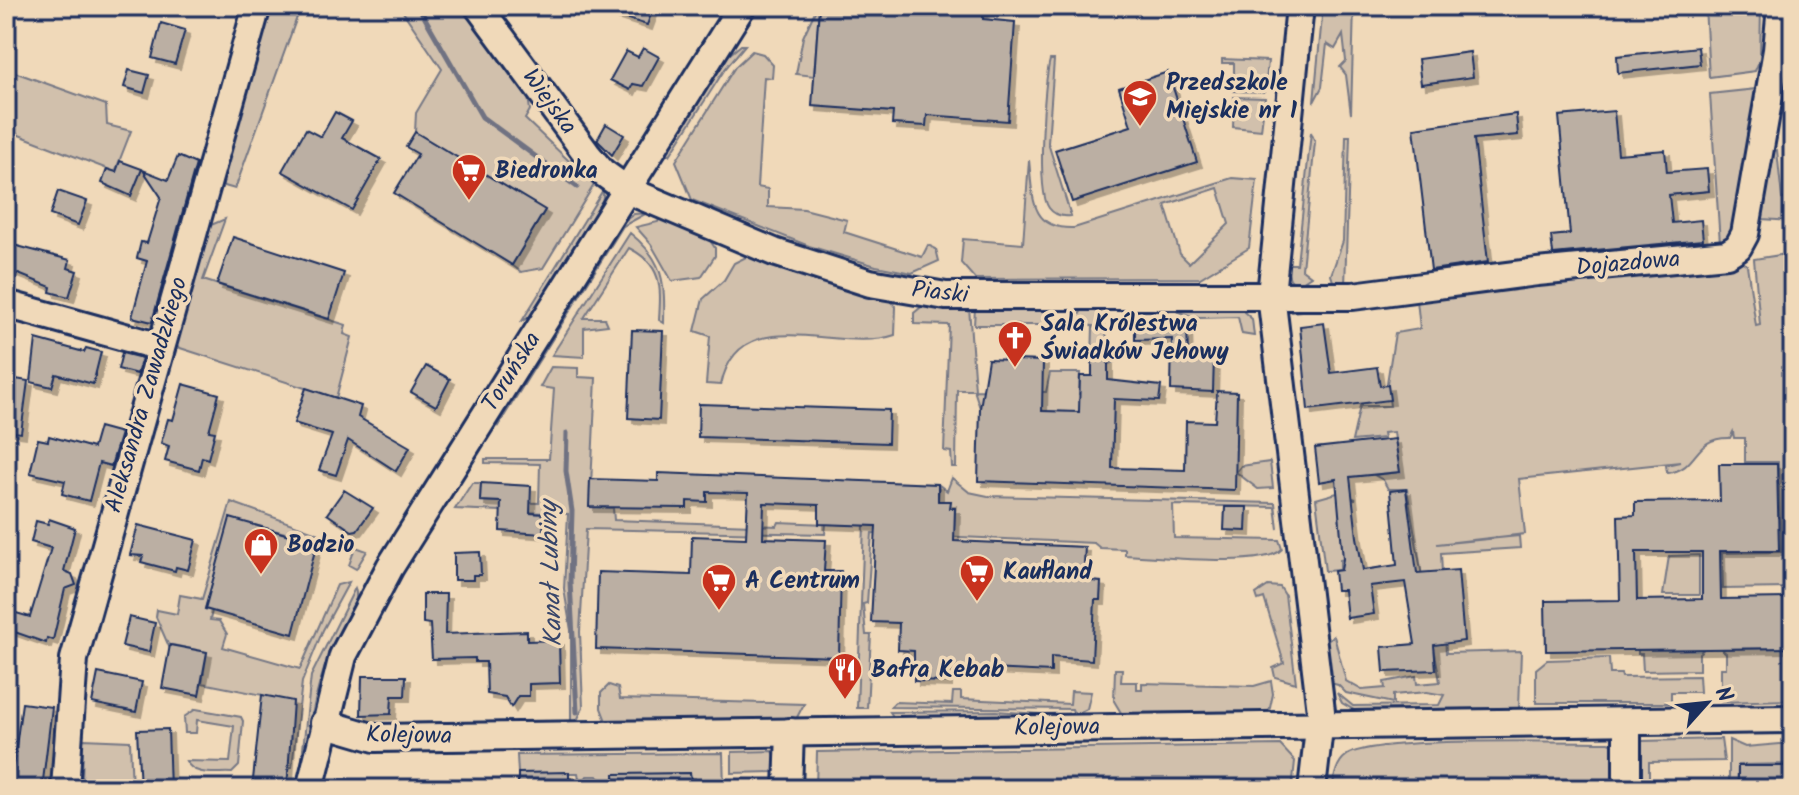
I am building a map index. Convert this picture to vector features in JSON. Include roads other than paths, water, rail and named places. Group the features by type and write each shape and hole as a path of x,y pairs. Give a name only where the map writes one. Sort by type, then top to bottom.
{"street":[{"name":"Aleksandra Zawadzkiego","path":"65,789 74,659 257,6"},
{"name":"Wiejska","path":"478,6 587,154 602,172 627,190"},
{"name":"Toruńska","path":"310,789 343,656 390,567 742,6"},
{"path":"1300,6 1271,295 1322,725 1312,789"},
{"name":"Dojazdowa","path":"1271,295 1353,296 1734,251 1745,234 1777,50 1781,6"},
{"name":"Piaski","path":"627,190 816,268 908,290 973,298 1271,295"},
{"path":"6,304 160,347"},
{"name":"Kolejowa","path":"324,723 375,738 1793,719"},
{"path":"1627,722 1627,789"},
{"path":"788,789 790,732"},
{"name":"Toruńska","path":"319,756 325,789"}],"waterway":[{"name":"Kanał Lubiny","path":"418,6 482,117 577,187"},
{"name":"Kanał Lubiny","path":"567,433 577,712"}],"place":[{"name":"Przedszkole Miejskie nr 1","path":"1140,128"},
{"name":"Biedronka","path":"469,202"},
{"name":"Sala Królestwa Świadków Jehowy","path":"1015,369"},
{"name":"Bodzio","path":"261,576"},
{"name":"Kaufland","path":"977,603"},
{"name":"A Centrum","path":"719,612"},
{"name":"Bafra Kebab","path":"845,701"}]}
